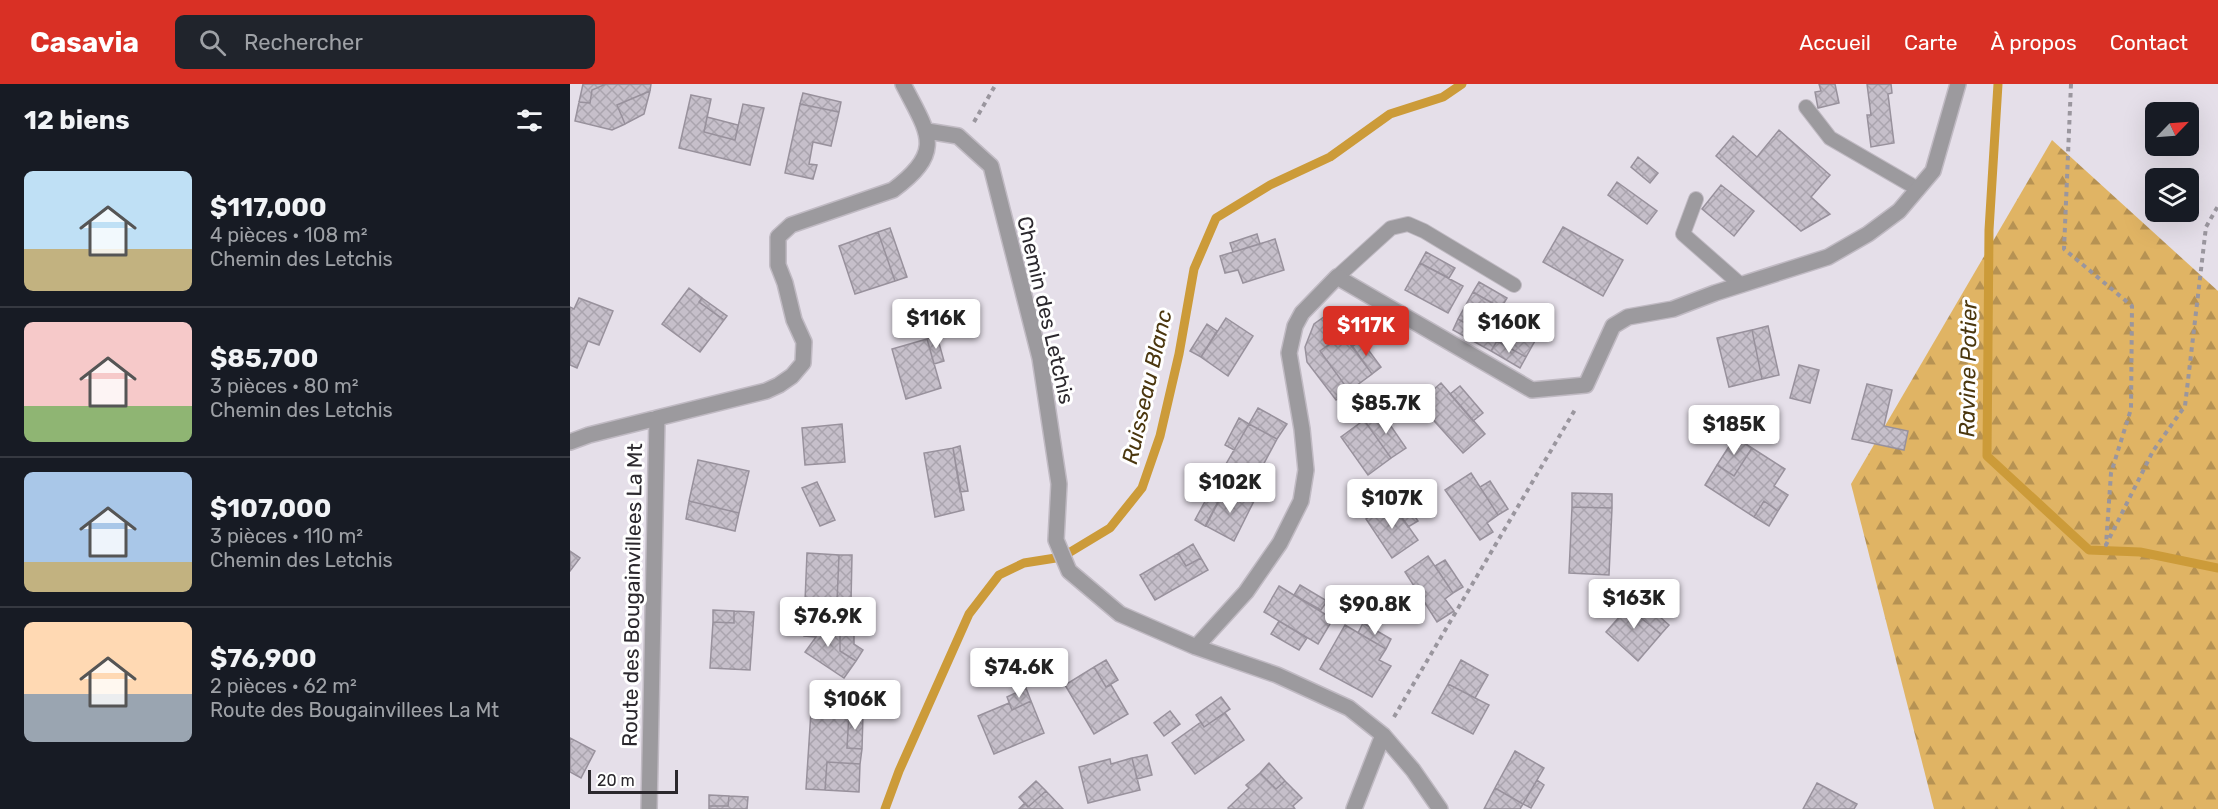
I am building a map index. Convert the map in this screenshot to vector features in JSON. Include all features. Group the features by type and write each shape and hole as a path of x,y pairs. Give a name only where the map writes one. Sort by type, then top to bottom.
{"street":[{"path":"570,442 589,435 766,391 779,386 792,376 802,363 804,342 794,320 778,265 778,237 791,225 893,190 907,180 919,166 928,150 927,131 903,84"},
{"path":"1440,809 1413,770 1383,735 1349,708 1277,675 1196,647 1246,592 1280,543 1301,501 1306,470 1302,429 1289,353 1295,326 1302,313 1336,278 1532,390 1586,386 1613,326 1628,317 1673,309 1828,257 1868,234 1899,211 1933,171 1958,84"},
{"path":"927,131 958,136"},
{"name":"Chemin des Letchis","path":"958,136 991,166 1040,358 1059,484 1056,540 1069,571 1120,614 1196,647"},
{"name":"Route des Bougainvillees La Mt","path":"649,809 657,418"},
{"path":"1354,809 1383,735"}],"lane":[{"path":"1806,107 1830,138 1918,189"},
{"path":"1696,199 1683,234 1741,285"},
{"path":"1336,278 1391,228 1408,224 1424,231 1514,285"}],"path":[{"path":"958,136 972,126 996,84"},
{"path":"2071,84 2064,249 2132,306 2131,409 2112,473 2106,545 2153,451 2185,406 2206,227 2218,206"},
{"path":"1383,735 1571,419 1586,386"}],"green space":[{"path":"2052,140 2218,291 2218,809 1934,809 1851,484"}],"building":[{"path":"583,84 606,84 592,90 590,103 579,102"},
{"path":"606,84 651,84 650,91 617,105 625,124 612,130 575,121 579,102 590,103 592,90"},
{"path":"1819,84 1835,84 1839,103 1818,108 1815,92 1821,91"},
{"path":"1867,84 1891,84 1892,93 1888,94 1894,143 1871,147 1867,115 1871,115"},
{"path":"650,91 644,114 625,124 617,105"},
{"path":"803,93 841,102 839,112 800,104"},
{"path":"691,95 711,99 704,132 735,140 743,104 764,108 750,165 679,148"},
{"path":"800,104 839,112 831,146 813,142 809,164 817,165 813,179 785,173"},
{"path":"707,117 738,125 735,140 704,132"},
{"path":"1779,130 1830,175 1811,197 1830,214 1801,231 1716,156 1733,136 1757,157"},
{"path":"1638,157 1658,173 1650,183 1631,167"},
{"path":"1617,182 1657,211 1647,224 1608,195"},
{"path":"1721,185 1754,211 1734,236 1702,209"},
{"path":"1563,227 1623,260 1603,296 1543,262"},
{"path":"890,228 907,277 895,281 878,232"},
{"path":"878,232 895,281 855,294 839,246"},
{"path":"1257,234 1260,244 1233,252 1230,243"},
{"path":"1275,239 1284,270 1243,283 1238,270 1225,273 1220,256"},
{"path":"1426,252 1455,268 1449,278 1420,263"},
{"path":"1420,263 1463,286 1448,313 1405,290"},
{"path":"1479,282 1507,298 1501,308 1473,292"},
{"path":"689,288 702,298 699,302 724,320 700,352 662,324"},
{"path":"1473,292 1513,315 1497,341 1458,319"},
{"path":"579,298 613,311 599,345 588,341 577,368 570,365 570,307 574,309"},
{"path":"702,298 727,316 724,320 699,302"},
{"path":"1519,305 1547,320 1541,330 1513,315"},
{"path":"1328,314 1345,316 1361,340 1352,347 1344,334 1320,351 1349,391 1336,400 1307,362 1305,347 1314,324"},
{"path":"1513,315 1541,330 1526,357 1497,341"},
{"path":"1226,318 1253,336 1228,376 1201,357"},
{"path":"1458,319 1497,341 1491,351 1453,330"},
{"path":"1207,324 1217,331 1201,357 1190,351"},
{"path":"1768,326 1779,375 1762,379 1752,330"},
{"path":"1752,330 1762,379 1729,387 1717,338"},
{"path":"1344,334 1372,374 1349,391 1320,351"},
{"path":"937,336 944,361 934,364 927,339"},
{"path":"927,339 941,388 906,399 892,349"},
{"path":"1361,340 1381,367 1372,374 1352,347"},
{"path":"1497,341 1526,357 1520,368 1491,351"},
{"path":"1799,365 1819,370 1810,403 1790,398"},
{"path":"1441,383 1485,434 1463,453 1418,403"},
{"path":"1867,384 1892,390 1884,426 1908,431 1904,450 1852,439"},
{"path":"1460,386 1483,413 1473,421 1450,394"},
{"path":"1258,408 1287,424 1277,439 1249,424"},
{"path":"1372,415 1377,421 1384,416 1406,448 1391,458 1364,420"},
{"path":"1239,418 1249,424 1234,450 1225,445"},
{"path":"1364,420 1391,458 1368,475 1341,437"},
{"path":"842,424 845,462 805,465 802,428"},
{"path":"1249,424 1277,439 1255,480 1226,464"},
{"path":"1735,437 1752,448 1734,476 1717,465"},
{"path":"960,446 968,491 960,492 953,448"},
{"path":"953,448 964,510 935,517 924,453"},
{"path":"1752,448 1785,469 1774,486 1788,495 1778,511 1764,501 1754,517 1705,485 1717,465 1734,476"},
{"path":"698,460 749,471 739,513 689,501"},
{"path":"1471,473 1498,515 1487,523 1493,532 1480,540 1445,490"},
{"path":"1490,481 1508,509 1498,515 1480,487"},
{"path":"817,482 835,520 820,526 802,488"},
{"path":"1392,483 1418,521 1408,527 1391,502 1381,508 1373,497"},
{"path":"1226,487 1254,501 1234,541 1206,526"},
{"path":"1210,492 1220,498 1205,526 1195,520"},
{"path":"1572,493 1612,494 1612,508 1572,507"},
{"path":"689,501 739,513 735,531 686,519"},
{"path":"1764,501 1778,511 1769,526 1754,517"},
{"path":"1391,502 1418,540 1392,558 1366,519"},
{"path":"1572,507 1612,508 1609,575 1569,573"},
{"path":"1193,544 1201,558 1186,566 1178,553"},
{"path":"570,551 580,558 570,571"},
{"path":"807,553 839,555 837,602 805,601"},
{"path":"1178,553 1186,566 1201,558 1208,570 1155,600 1140,575"},
{"path":"839,555 852,555 851,603 837,602"},
{"path":"1428,556 1453,593 1445,599 1454,611 1437,622 1405,572"},
{"path":"1445,560 1463,587 1453,593 1435,566"},
{"path":"1300,585 1327,601 1321,610 1294,595"},
{"path":"1279,586 1333,619 1318,644 1264,612"},
{"path":"1637,597 1650,608 1641,618 1661,634 1638,661 1606,632"},
{"path":"1650,608 1669,625 1661,634 1641,618"},
{"path":"713,610 734,611 734,623 713,622"},
{"path":"734,611 754,612 750,670 710,668 713,622 734,623"},
{"path":"1279,621 1307,638 1299,650 1271,634"},
{"path":"1363,623 1391,639 1386,649 1358,633"},
{"path":"805,624 840,626 840,651 856,661 844,678 805,652 816,637 804,636"},
{"path":"1345,625 1386,649 1379,660 1391,666 1372,697 1320,669"},
{"path":"840,626 854,626 854,644 863,650 856,661 840,651"},
{"path":"1106,660 1118,680 1106,687 1094,667"},
{"path":"1461,660 1488,675 1475,698 1448,684"},
{"path":"1094,667 1106,687 1111,685 1128,714 1094,734 1065,685"},
{"path":"1448,684 1489,705 1473,734 1432,713"},
{"path":"1026,688 1031,701 1012,710 1007,697"},
{"path":"1221,697 1230,709 1204,727 1196,715"},
{"path":"1031,701 1044,733 994,754 978,716 1009,703 1012,710"},
{"path":"811,711 849,714 847,748 862,749 860,764 827,762 825,790 806,789"},
{"path":"1170,711 1180,724 1164,736 1154,723"},
{"path":"1225,713 1244,740 1195,774 1172,743 1201,722 1204,727"},
{"path":"849,714 863,714 862,749 847,748"},
{"path":"570,738 595,751 581,778 570,772"},
{"path":"1515,751 1544,768 1523,804 1495,788"},
{"path":"1147,755 1152,775 1137,779 1132,758"},
{"path":"1132,758 1140,790 1088,803 1079,767 1110,759 1111,764"},
{"path":"827,762 860,764 859,792 825,790"},
{"path":"1269,763 1285,781 1276,789 1260,773"},
{"path":"1260,773 1276,789 1285,781 1302,798 1293,806 1295,809 1228,808 1249,788 1246,785"},
{"path":"1537,780 1544,785 1531,808 1523,804"},
{"path":"1036,781 1046,791 1028,807 1019,797"},
{"path":"1817,783 1857,804 1854,809 1803,809"},
{"path":"1495,788 1523,804 1520,809 1484,809"},
{"path":"1046,791 1063,809 1019,809 1025,803 1028,807"},
{"path":"709,795 729,796 728,806 709,806"},
{"path":"729,796 748,797 747,809 709,809 709,806 728,806"}],"waterway":[{"name":"Ruisseau Blanc","path":"885,809 899,771 969,614 999,575 1024,563 1062,557 1110,528 1142,488 1160,436 1179,354 1194,269 1216,218 1270,185 1330,157 1390,114 1443,97 1462,84"},
{"name":"Ravine Potier","path":"1998,84 1989,230 1987,456 2089,550 2140,552 2218,568"}]}
